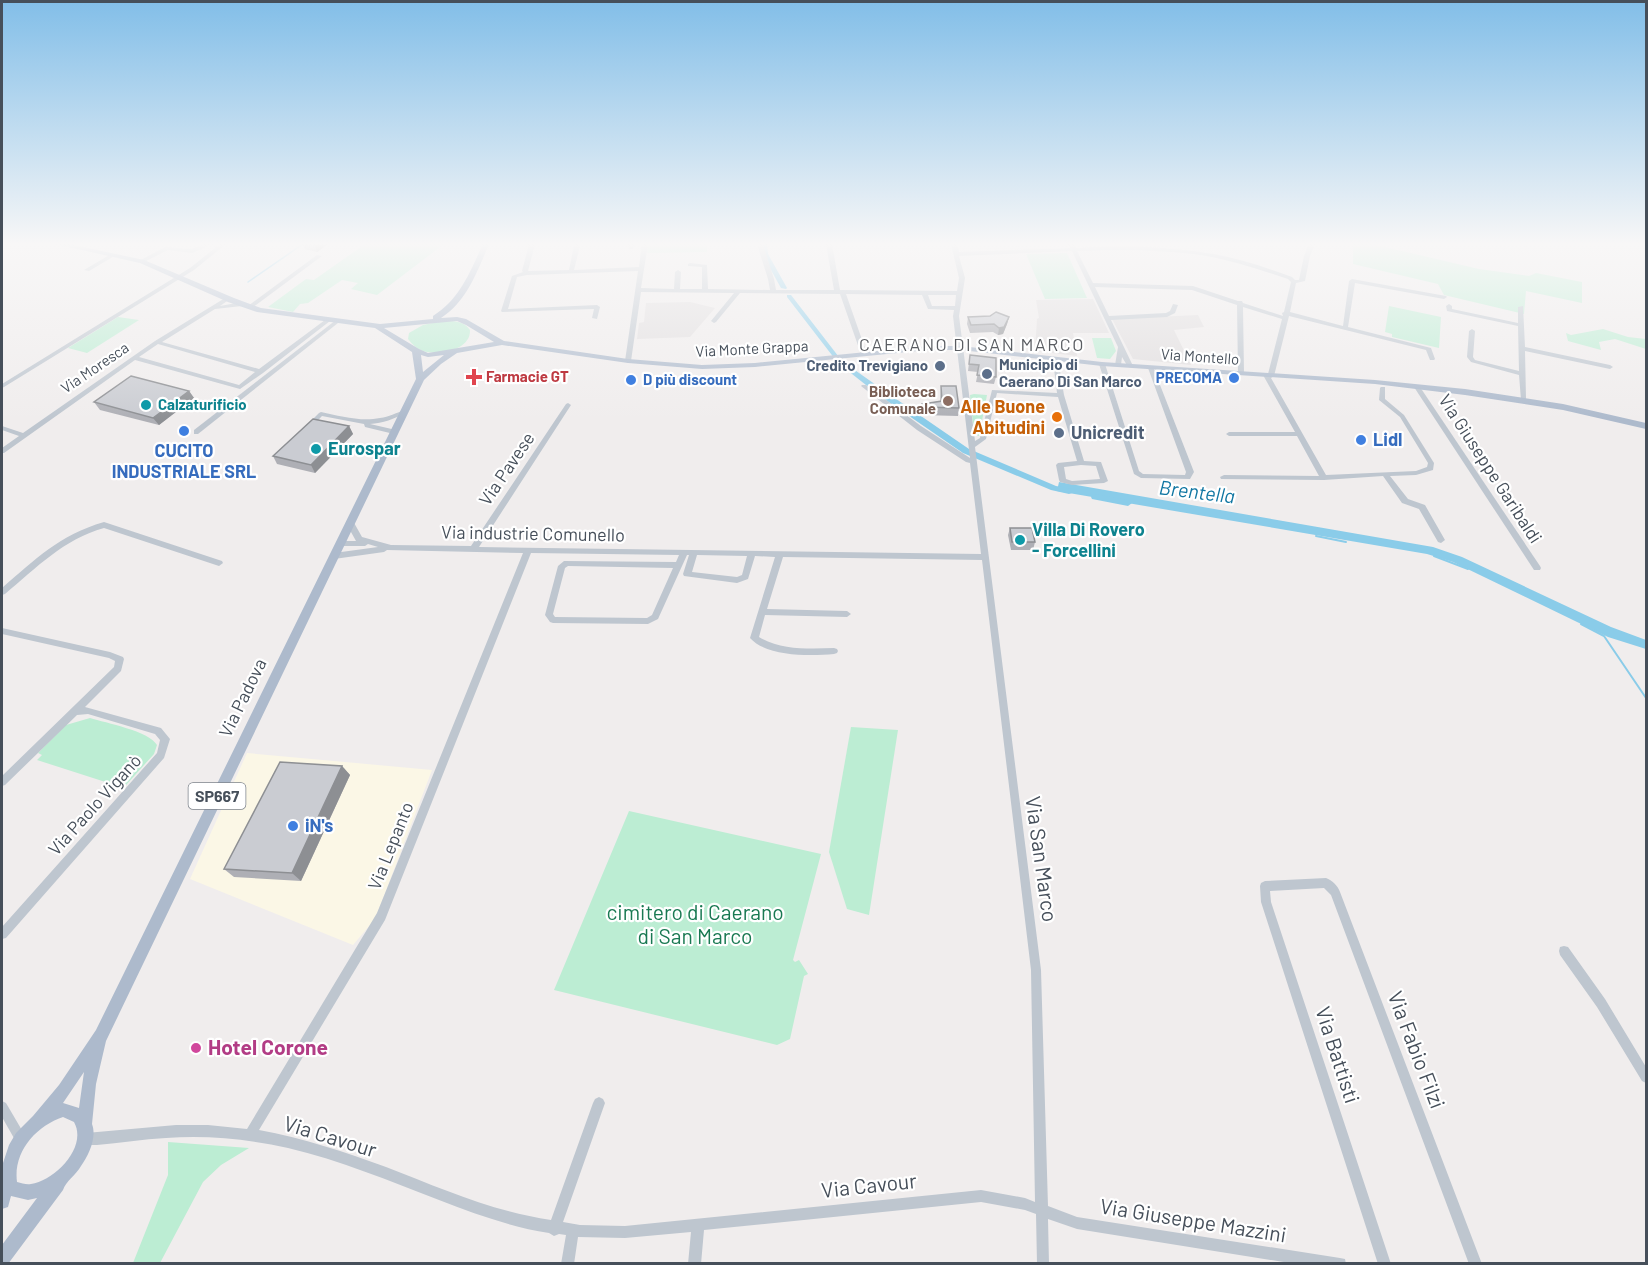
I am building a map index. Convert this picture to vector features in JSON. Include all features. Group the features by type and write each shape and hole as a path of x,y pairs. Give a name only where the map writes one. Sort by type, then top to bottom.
{"main road":[{"path":"405,343 405,333 445,313 454,303"},
{"path":"457,351 474,339 472,325 461,309 461,303"},
{"name":"Via Monte Grappa","path":"242,304 327,321 367,325 423,323 452,318 472,325 491,339 510,344 628,361 723,367 928,348 961,348"},
{"name":"Via Monte Grappa","path":"367,325 388,332 416,351 432,355 510,344"},
{"name":"Via Montello","path":"961,348 1056,360 1378,386 1417,387 1523,399 1647,426"},
{"path":"416,351 420,379"},
{"name":"Via Padova","path":"2,1201 5,1159 19,1136 40,1118 64,1090 101,1035 420,379 438,362 457,351"},
{"name":"Via Padova","path":"86,1139 88,1084 101,1035"},
{"name":"Via Padova","path":"40,1118 63,1110 80,1115 85,1122"},
{"path":"2,1258 78,1159 86,1139"},
{"path":"5,1181 17,1192 27,1193 51,1185 62,1177"}],"street":[{"path":"2,386 136,303"},
{"path":"208,311 222,303"},
{"path":"222,306 225,303"},
{"path":"250,307 255,303"},
{"path":"507,303 504,311 597,307 595,318"},
{"path":"628,361 637,303"},
{"path":"714,321 728,303"},
{"path":"843,303 864,354"},
{"path":"928,303 930,309 957,308"},
{"name":"Via San Marco","path":"958,303 984,557 1036,970 1044,1210 1043,1263"},
{"path":"1100,303 1130,366"},
{"path":"1240,303 1241,374"},
{"path":"1243,303 1284,316 1429,349 1432,359"},
{"path":"1287,303 1268,376 1324,478"},
{"path":"1345,329 1349,303"},
{"path":"208,311 222,306 242,304"},
{"path":"1106,318 1167,315 1173,312 1175,305"},
{"path":"1449,306 1449,310 1520,325"},
{"path":"1521,307 1523,399"},
{"name":"Via Moresca","path":"2,451 134,357 208,311"},
{"path":"134,357 240,387 327,321"},
{"path":"196,432 336,322"},
{"path":"1472,331 1470,357 1473,361 1523,374"},
{"path":"157,342 261,372"},
{"path":"1118,365 1121,347"},
{"path":"1521,348 1610,367"},
{"path":"1056,360 1061,395 1081,463"},
{"path":"1102,364 1136,472 1141,476 1187,477 1190,472 1151,368"},
{"path":"864,386 919,428 968,460 983,439 994,391 1061,395"},
{"path":"1224,477 1324,478 1424,471 1431,468 1431,463 1402,416 1382,400 1378,386"},
{"name":"Via Giuseppe Garibaldi","path":"1417,387 1537,568"},
{"name":"Via Pavese","path":"472,549 568,405"},
{"path":"364,423 386,422 404,412"},
{"path":"304,430 321,414 395,430"},
{"path":"386,422 395,430"},
{"path":"2,428 23,435"},
{"path":"1229,435 1299,434"},
{"path":"1081,463 1099,464 1104,481 1065,483 1060,465 1081,463"},
{"path":"1385,474 1405,501 1420,505 1441,540"},
{"path":"350,523 359,539 371,543"},
{"path":"2,592 70,537 88,528 104,525 219,563"},
{"path":"340,544 371,543"},
{"name":"Via industrie Comunello","path":"371,543 391,549 984,557"},
{"path":"334,556 391,549"},
{"name":"Via Lepanto","path":"249,1136 381,916 528,550"},
{"path":"678,565 567,563 562,566 549,615 553,620 648,621 655,617 684,552"},
{"path":"694,552 687,574 736,580 745,578 752,553"},
{"path":"780,553 754,638 764,645 819,652 834,651"},
{"path":"762,612 847,614"},
{"path":"2,631 120,659 118,669 2,782"},
{"name":"Via Paolo Viganò","path":"2,934 161,755 165,739 158,731 87,710 75,711"},
{"name":"Via Battisti","path":"1294,883 1265,886 1266,902 1385,1263"},
{"name":"Via Fabio Filzi","path":"1294,883 1326,883 1335,892 1476,1263"},
{"path":"1564,951 1601,1003 1647,1077"},
{"path":"554,1230 598,1103"},
{"path":"2,1107 19,1136"},
{"name":"Via Cavour","path":"86,1139 178,1131 249,1136 303,1146 501,1218 573,1232 625,1232 957,1197 999,1198 1044,1210"},
{"name":"Via Giuseppe Mazzini","path":"1044,1210 1077,1223 1294,1259 1340,1263"},
{"path":"694,1263 698,1224"},
{"path":"567,1263 573,1232"}],"shaded area":[{"path":"646,303 694,303 715,308 690,337 637,339 639,323 644,322"},
{"path":"1037,303 1095,303 1109,333 1073,333 1077,356 1035,351 1037,319 1039,318"},
{"path":"1198,315 1204,327 1174,330 1191,365 1133,359 1112,319"},
{"path":"247,753 432,770 375,919 353,945 190,879"}],"green space":[{"path":"273,303 308,303 300,304 293,312 268,307"},
{"path":"1478,303 1525,303 1524,314"},
{"path":"1389,306 1441,317 1439,348 1392,337 1392,334 1385,332"},
{"path":"118,317 139,320 87,353 68,348"},
{"path":"442,321 458,322 470,330 469,337 460,347 437,353 423,351 408,339 409,333 423,325"},
{"path":"1603,329 1628,337 1646,339 1646,349 1615,339 1599,342 1601,350 1568,341 1566,333 1571,335"},
{"path":"1092,338 1111,338 1116,351 1110,359 1097,358"},
{"path":"970,395 987,395 979,436 974,434"},
{"path":"90,718 137,732 157,745 154,754 126,785 121,787 37,760 42,755 38,753 66,725"},
{"path":"851,727 898,730 869,915 847,909 829,852"},
{"name":"cimitero di Caerano di San Marco","path":"629,811 821,854 793,960 795,962 799,960 808,974 804,976 790,1039 777,1045 554,990"},
{"path":"168,1142 249,1148 221,1165 203,1182 160,1263 133,1263 168,1175"}],"water":[{"path":"1059,482 1433,547 1462,557 1611,627 1646,640 1646,649 1608,637 1453,562 1427,554 1057,491"}],"building":[{"path":"996,312 1009,317 1004,327 999,328 994,324 971,325 968,317 990,316"},
{"path":"970,355 996,358 996,377 977,375 979,365 969,364"},
{"name":"Calzaturificio","path":"131,376 189,391 153,418 94,402"},
{"path":"941,386 956,386 959,408 923,407 922,404 942,401"},
{"name":"Eurospar","path":"313,419 349,426 311,465 273,456"},
{"path":"1010,528 1032,528 1035,542 1012,542"},
{"name":"iN's","path":"280,762 342,766 292,873 224,869"}],"waterway":[{"name":"Brentella","path":"794,303 840,362 966,451 1054,488 1069,491"},
{"name":"Brentella","path":"1095,497 1128,503"},
{"path":"1316,536 1346,542"},
{"path":"1434,556 1468,569"},
{"path":"1581,624 1604,636 1646,698"}],"place":[{"name":"Credito Trevigiano","path":"940,366"},
{"name":"Municipio di Caerano Di San Marco","path":"987,374"},
{"name":"Farmacie GT","path":"474,377"},
{"name":"PRECOMA","path":"1234,378"},
{"name":"D più discount","path":"631,380"},
{"name":"Biblioteca Comunale","path":"948,401"},
{"name":"Calzaturificio","path":"146,405"},
{"name":"Alle Buone Abitudini","path":"1057,417"},
{"name":"CUCITO INDUSTRIALE SRL","path":"184,431"},
{"name":"Unicredit","path":"1059,433"},
{"name":"Lidl","path":"1361,440"},
{"name":"Eurospar","path":"316,449"},
{"name":"Villa Di Rovero - Forcellini","path":"1020,540"},
{"name":"iN's","path":"293,826"},
{"name":"Hotel Corone","path":"196,1048"}],"district":[{"name":"CAERANO DI SAN MARCO","path":"972,345"}]}
